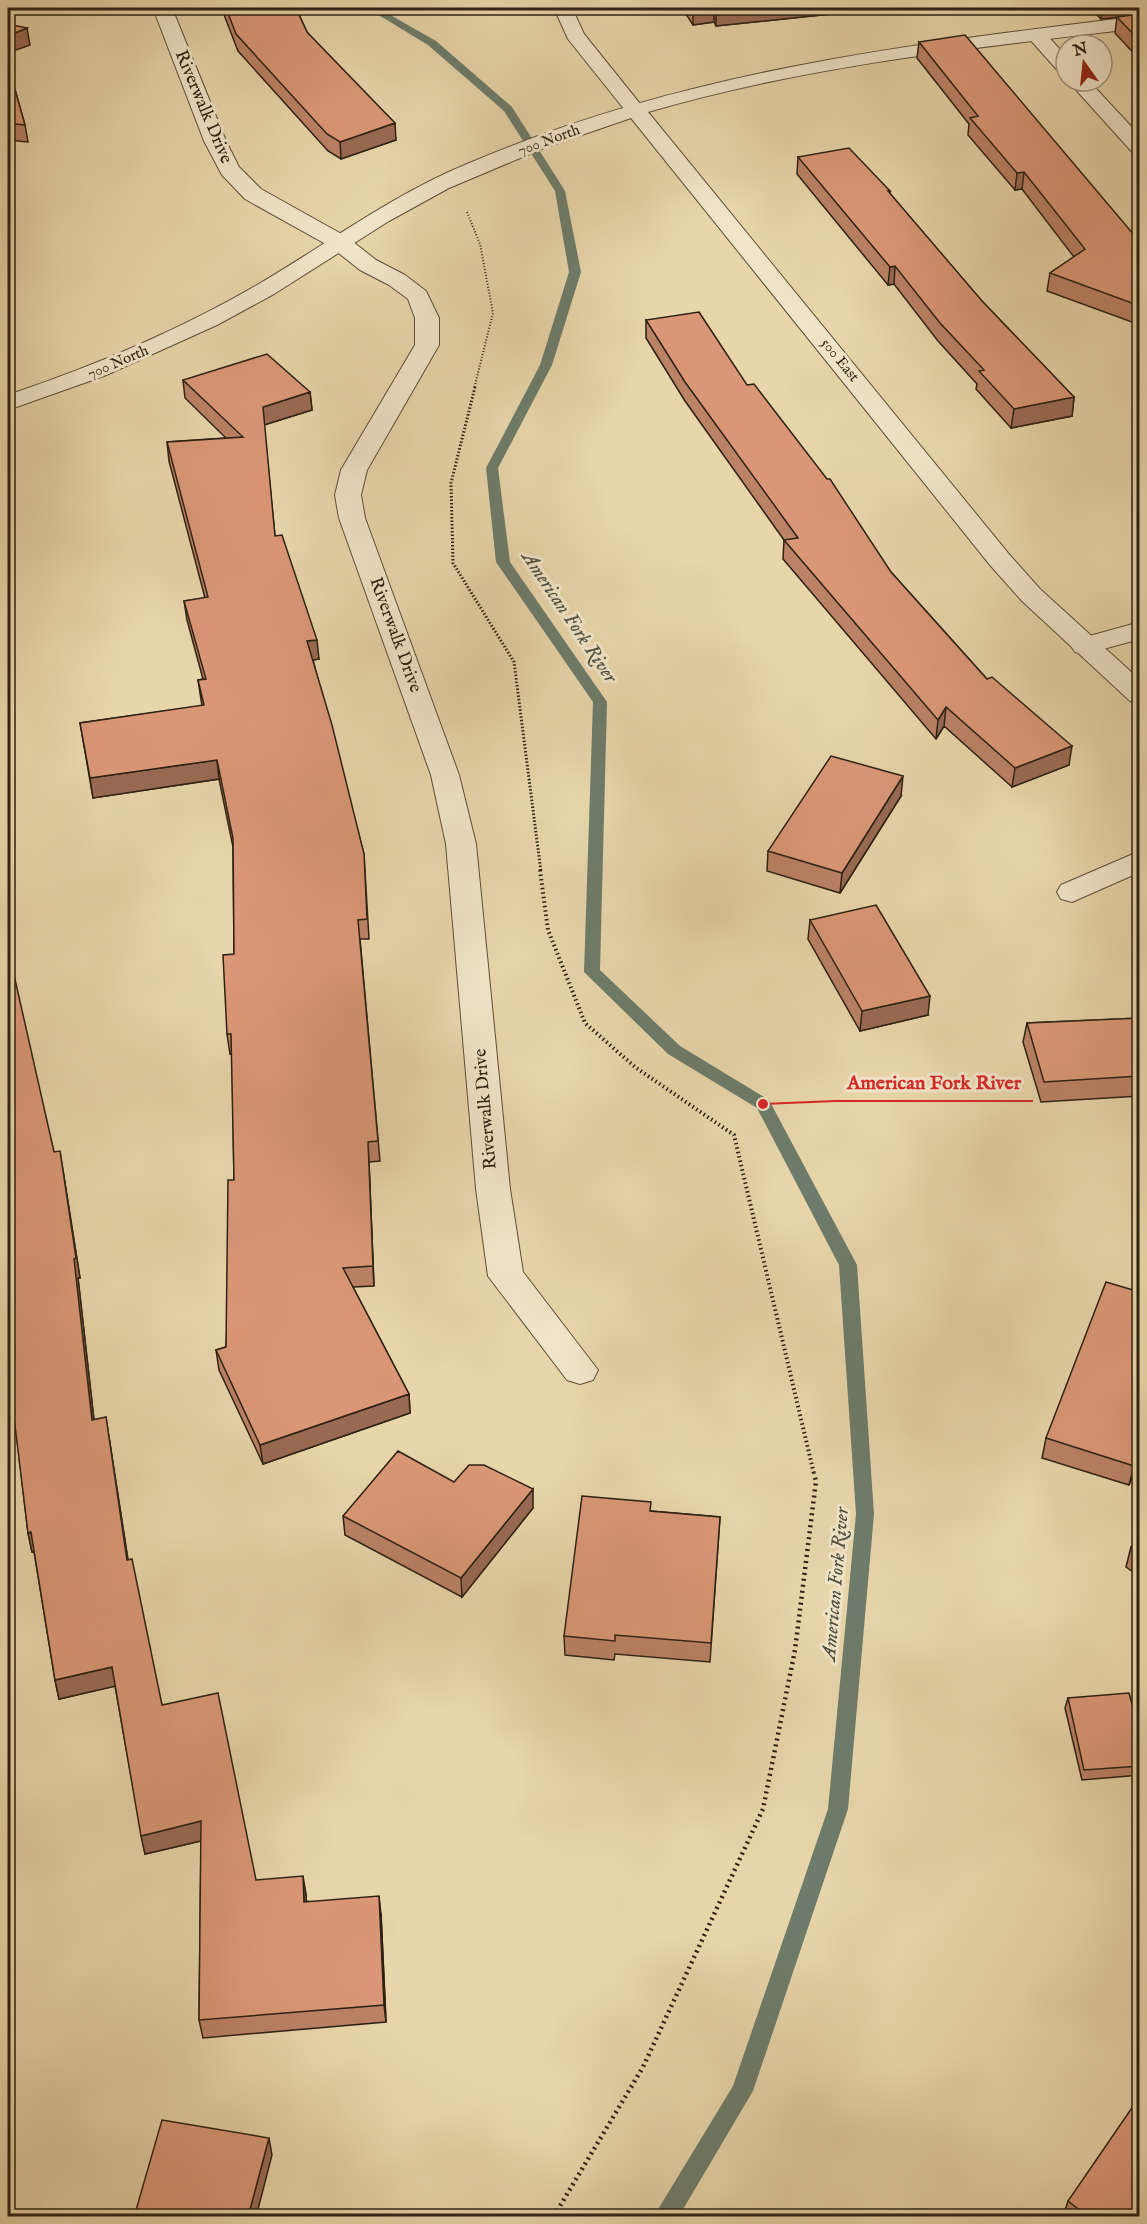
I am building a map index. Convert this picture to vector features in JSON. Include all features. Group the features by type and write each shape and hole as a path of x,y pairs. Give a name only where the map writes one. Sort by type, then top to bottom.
{"street":[{"name":"Riverwalk Drive","path":"162,8 215,141 230,170 253,194 339,242 368,265 397,280 418,296 427,318 427,345 354,470 348,495 352,518 445,775 461,844 493,1189 506,1276 580,1370"},
{"name":"500 East","path":"563,8 575,35 999,559 1031,595 1140,695"},
{"name":"700 North","path":"8,402 121,363 238,305 339,242 448,180 552,138 635,110 795,70 926,49 1140,22"},
{"path":"1036,35 1054,55"},
{"path":"1089,93 1140,149"},
{"path":"1085,646 1140,630"},
{"path":"1072,892 1140,860"}],"path":[{"path":"466,208 480,244 493,313 451,483 453,563 514,662 548,930 585,1023 635,1067 735,1135 816,1481 795,1650 763,1809 642,2067 554,2217"}],"building":[{"path":"226,8 296,8 307,32 395,123 340,142 327,134 236,34"},
{"path":"1140,14 1140,41 1117,17"},
{"path":"8,24 27,28 8,36"},
{"path":"965,35 1140,242 1140,306 1050,273 1085,249 1024,172 1017,173 970,118 978,116 919,42"},
{"path":"8,65 25,125 8,123"},
{"path":"849,148 890,191 888,191 982,301 1074,397 1014,409 979,371 984,370 940,323 895,266 890,267 798,157"},
{"path":"699,312 747,385 754,384 827,479 830,479 891,572 987,679 992,677 1072,746 1015,768 946,707 938,720 784,540 798,538 685,382 646,320"},
{"path":"267,354 310,392 263,407 275,536 282,535 317,640 307,641 332,725 364,854 367,919 358,920 378,1141 368,1142 373,1266 343,1268 409,1394 260,1445 216,1350 226,1347 228,1180 234,1180 231,1034 227,1034 223,955 234,954 233,838 217,760 90,778 80,723 204,705 198,680 206,679 184,601 208,597 167,442 243,437 183,380"},
{"path":"831,756 903,776 842,873 768,851"},
{"path":"876,905 930,996 862,1011 810,920"},
{"path":"8,966 12,966 54,1152 60,1151 76,1258 74,1259 92,1420 106,1417 127,1560 132,1559 162,1705 218,1693 256,1880 303,1876 304,1902 379,1896 384,2005 199,2020 201,1821 141,1836 112,1667 55,1680 31,1532 28,1533 8,1376"},
{"path":"1140,1018 1140,1076 1044,1082 1027,1023"},
{"path":"1106,1282 1140,1292 1140,1449 1134,1466 1046,1438"},
{"path":"398,1451 454,1482 469,1465 484,1465 533,1489 461,1578 343,1516"},
{"path":"582,1496 651,1502 650,1511 720,1517 711,1643 615,1635 615,1641 564,1636"},
{"path":"1140,1540 1140,1554 1131,1547"},
{"path":"1129,1693 1140,1732 1140,1766 1084,1770 1068,1698"},
{"path":"1138,2099 1140,2100 1140,2217 1089,2217 1068,2201"},
{"path":"162,2120 269,2138 248,2217 134,2217"}],"waterway":[{"name":"American Fork River","path":"372,8 432,43 508,109 560,191 575,272 546,365 492,468 503,562 600,702 592,972 674,1050 763,1104 848,1265 865,1514 838,1809 742,2091 666,2216"}],"place":[{"name":"American Fork River","path":"763,1104"}]}
